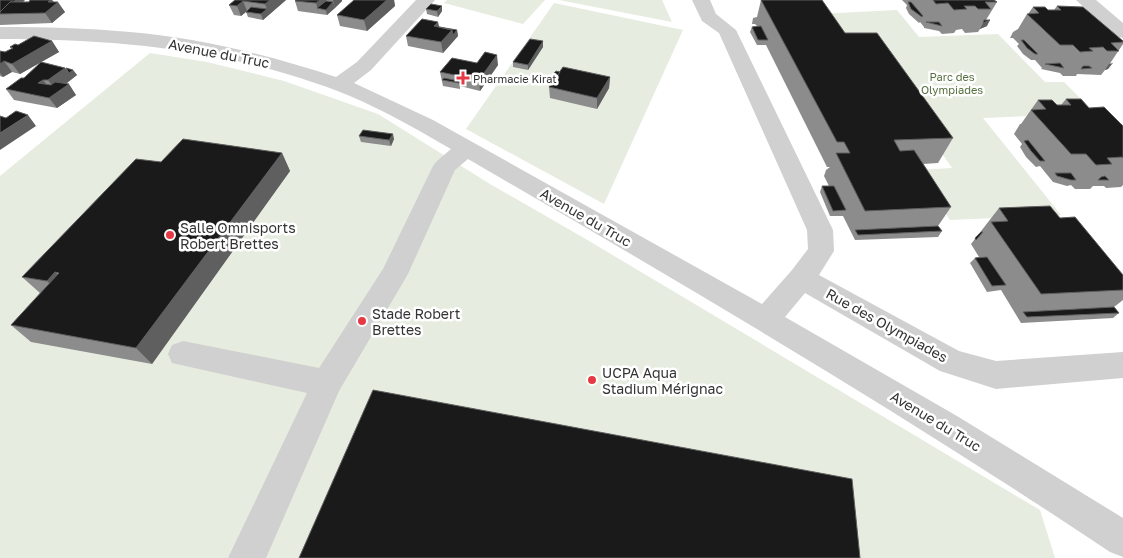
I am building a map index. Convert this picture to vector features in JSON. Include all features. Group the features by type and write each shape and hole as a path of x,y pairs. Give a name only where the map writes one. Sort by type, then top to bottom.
{"street":[{"path":"339,84 364,66 426,0"},
{"path":"701,0 708,17 727,30 820,230 821,251 802,278 765,321"},
{"path":"1085,0 1123,32"},
{"name":"Avenue du Truc","path":"0,33 103,35 164,42 236,55 274,64 339,84 395,108 765,321 1046,487 1123,538"},
{"path":"247,558 327,383 394,274 445,166 466,148"},
{"name":"Rue des Olympiades","path":"802,278 951,362 996,375 1123,365"},
{"path":"183,354 327,383"}],"green space":[{"path":"447,0 545,0 523,24 444,3"},
{"path":"559,0 662,0 672,22"},
{"path":"554,3 683,30 604,204 466,129"},
{"name":"Parc des Olympiades","path":"897,10 919,37 998,34 1045,82 1064,82 1095,113 983,118 1061,215 950,220 917,170 952,168 872,52 843,53 818,14"},
{"name":"Stade Robert Brettes","path":"150,53 207,62 284,81 378,114 490,184 1040,510 1055,558 0,558 0,176"}],"building":[{"path":"0,0 16,0 10,2 0,12"},
{"path":"30,0 58,2 45,13 0,14 10,2 29,2"},
{"path":"235,0 270,0 265,4 243,1 237,6 229,5"},
{"path":"296,0 320,0 316,3"},
{"path":"354,0 387,0 364,20 337,15"},
{"path":"761,0 822,0 845,33 877,33 953,138 894,140 900,151 914,150 951,207 865,211 836,153 850,153 844,142 837,142"},
{"path":"933,0 994,0 997,2 985,2 991,9 964,6 967,9 954,10 948,3 936,4"},
{"path":"326,1 333,2 326,10 317,8"},
{"path":"908,2 911,2 922,17 911,9"},
{"path":"431,4 442,6 437,11 426,9"},
{"path":"1057,6 1083,7 1123,41 1111,43 1119,51 1107,51 1103,47 1089,48 1093,51 1080,52 1073,45 1060,45 1027,14 1039,13 1033,7 1061,10"},
{"path":"251,7 267,9 261,14 246,12"},
{"path":"422,19 438,22 434,26 452,30 441,42 406,36"},
{"path":"926,22 939,22 942,26"},
{"path":"761,26 768,40 758,40 752,27"},
{"path":"439,27 457,30 453,35 452,30"},
{"path":"34,36 52,41 12,64 4,61 0,64 0,51 5,52 13,48 10,47 15,44 18,45"},
{"path":"530,39 543,41 528,65 513,62"},
{"path":"1021,40 1024,40 1038,54 1027,48"},
{"path":"485,52 497,55 479,80 440,72 452,58 477,63"},
{"path":"41,62 65,68 48,80 38,83 51,85 55,82 69,84 49,98 6,89 21,78 24,78"},
{"path":"1060,63 1064,68 1045,64"},
{"path":"1083,66 1089,66 1092,68 1081,69"},
{"path":"563,67 610,77 597,98 549,87"},
{"path":"556,71 560,72 556,78 551,77"},
{"path":"444,78 459,81 459,83 442,80"},
{"path":"1066,99 1081,99 1089,108 1104,107 1123,126 1123,158 1107,158 1112,164 1096,165 1086,154 1071,154 1031,110 1046,109 1038,100 1052,100 1057,105 1071,105"},
{"path":"16,111 28,115 0,133 0,116 6,118"},
{"path":"363,130 393,134 389,140 359,136"},
{"name":"Salle Omnisports Robert Brettes","path":"183,139 282,153 136,348 11,325 59,273 55,272 47,281 22,277 136,159 161,162"},
{"path":"1028,140 1045,161 1040,161 1031,151 1024,141"},
{"path":"1055,173 1071,173 1076,180 1057,176"},
{"path":"1105,176 1109,180 1098,180 1101,177"},
{"path":"822,186 834,186 846,210 833,211"},
{"path":"1050,206 1060,218 1075,217 1123,275 1123,290 1041,294 991,222 1008,221 999,208"},
{"path":"938,226 942,231 858,235 855,230"},
{"path":"983,232 976,240 975,238"},
{"path":"987,257 1006,285 992,286 975,258"},
{"path":"1114,307 1119,313 1027,317 1023,312"},
{"path":"373,390 852,479 860,558 299,558"}],"place":[{"name":"Pharmacie Kirat","path":"463,78"},
{"name":"Salle Omnisports Robert Brettes","path":"170,235"},
{"name":"Stade Robert Brettes","path":"362,321"},
{"name":"UCPA Aqua Stadium Mérignac","path":"592,380"}]}
